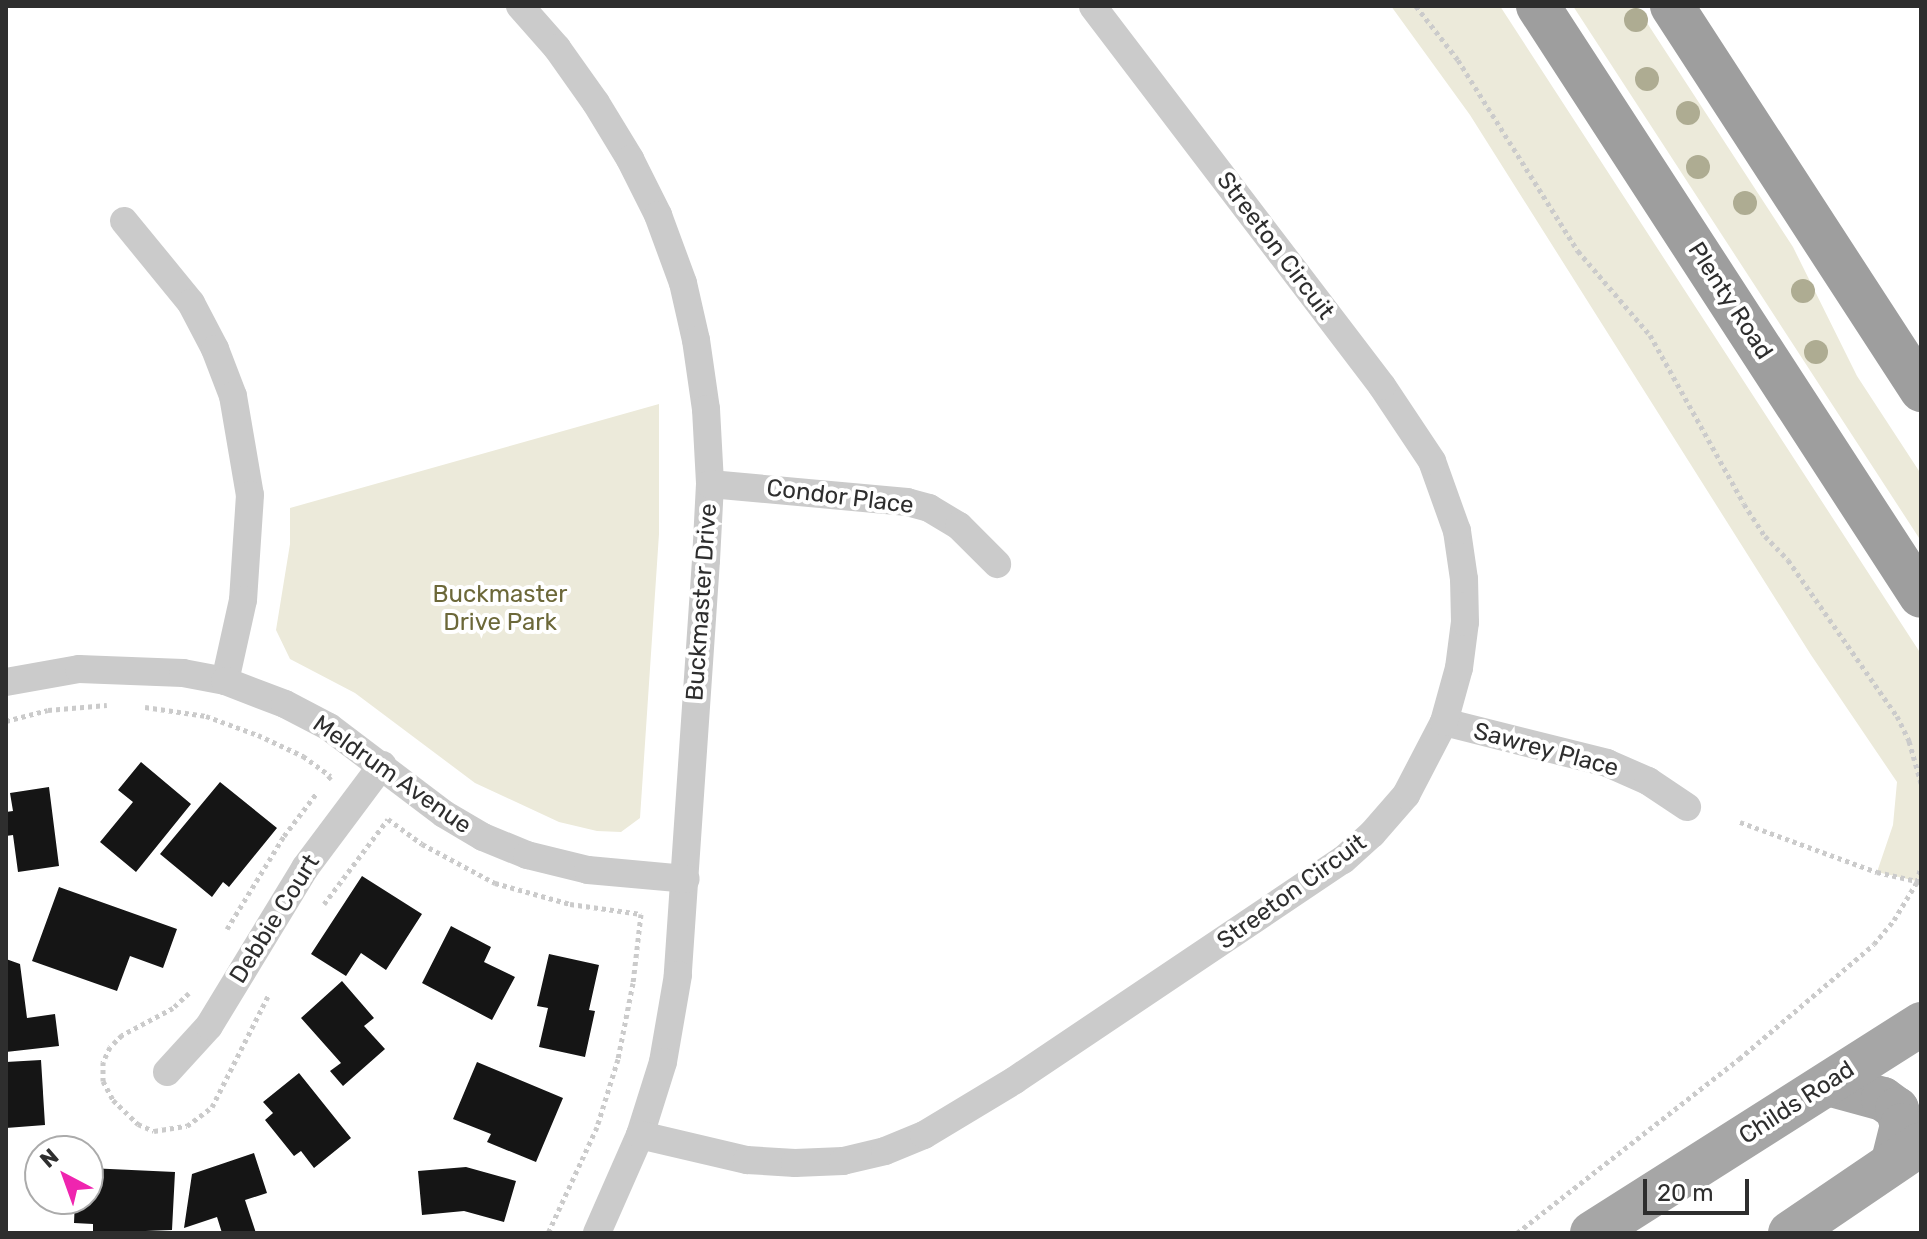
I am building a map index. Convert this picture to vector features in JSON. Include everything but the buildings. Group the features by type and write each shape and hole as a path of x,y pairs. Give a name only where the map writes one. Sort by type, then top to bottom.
{"highway":[{"name":"Plenty Road","path":"1538,6 1921,596"},
{"path":"1672,6 1921,390"}],"main road":[{"path":"1878,1051 1921,1005"},
{"name":"Childs Road","path":"1592,1233 1921,1024"},
{"path":"1790,1233 1907,1153 1897,1109 1883,1099 1828,1084"}],"street":[{"name":"Buckmaster Drive","path":"520,6 557,48 596,103 630,159 658,215 683,283 696,340 706,409 710,484 686,879 670,1019 663,1062 640,1135 597,1233"},
{"name":"Streeton Circuit","path":"640,1135 747,1160 795,1163 843,1161 885,1151 924,1135 1015,1080 1343,860 1372,834 1406,795 1444,722 1459,668 1465,622 1464,579 1457,531 1432,461 1382,386 1093,6"},
{"path":"124,221 191,303 215,349 233,396 250,495 243,600 225,681"},
{"name":"Condor Place","path":"710,484 907,502 929,508 959,526 997,564"},
{"name":"Meldrum Avenue","path":"6,682 79,669 183,673 225,681 285,704 329,727 444,814 483,837 527,855 588,870 686,879"},
{"name":"Sawrey Place","path":"1444,722 1607,763 1648,781 1687,807"},
{"name":"Debbie Court","path":"167,1072 209,1026 305,868 382,765"}],"path":[{"path":"1416,6 1458,60 1578,251 1650,335 1744,504 1765,536 1788,560 1897,716 1909,741 1921,783"},
{"path":"6,721 48,710 116,705"},
{"path":"130,706 206,716 303,756 331,776 284,836 224,935"},
{"path":"319,911 388,819 422,844 495,883 570,904 641,914 633,983 618,1059 597,1127 548,1233"},
{"path":"1740,822 1877,872 1919,882"},
{"path":"1517,1233 1832,981 1894,920 1919,882 1921,866"},
{"path":"195,985 173,1008 122,1035 110,1047 103,1062 103,1081 113,1100 138,1124 154,1131 187,1126 212,1107 276,983"}],"green space":[{"path":"1391,6 1500,6 1921,654 1921,882 1877,872 1893,825 1897,782 1811,655 1470,115"},
{"path":"1573,6 1636,6 1793,247 1857,376 1921,474 1921,541"},
{"name":"Buckmaster Drive Park","path":"659,404 659,534 640,818 621,832 597,831 559,822 475,783 355,693 290,659 276,630 290,544 290,508"}]}
